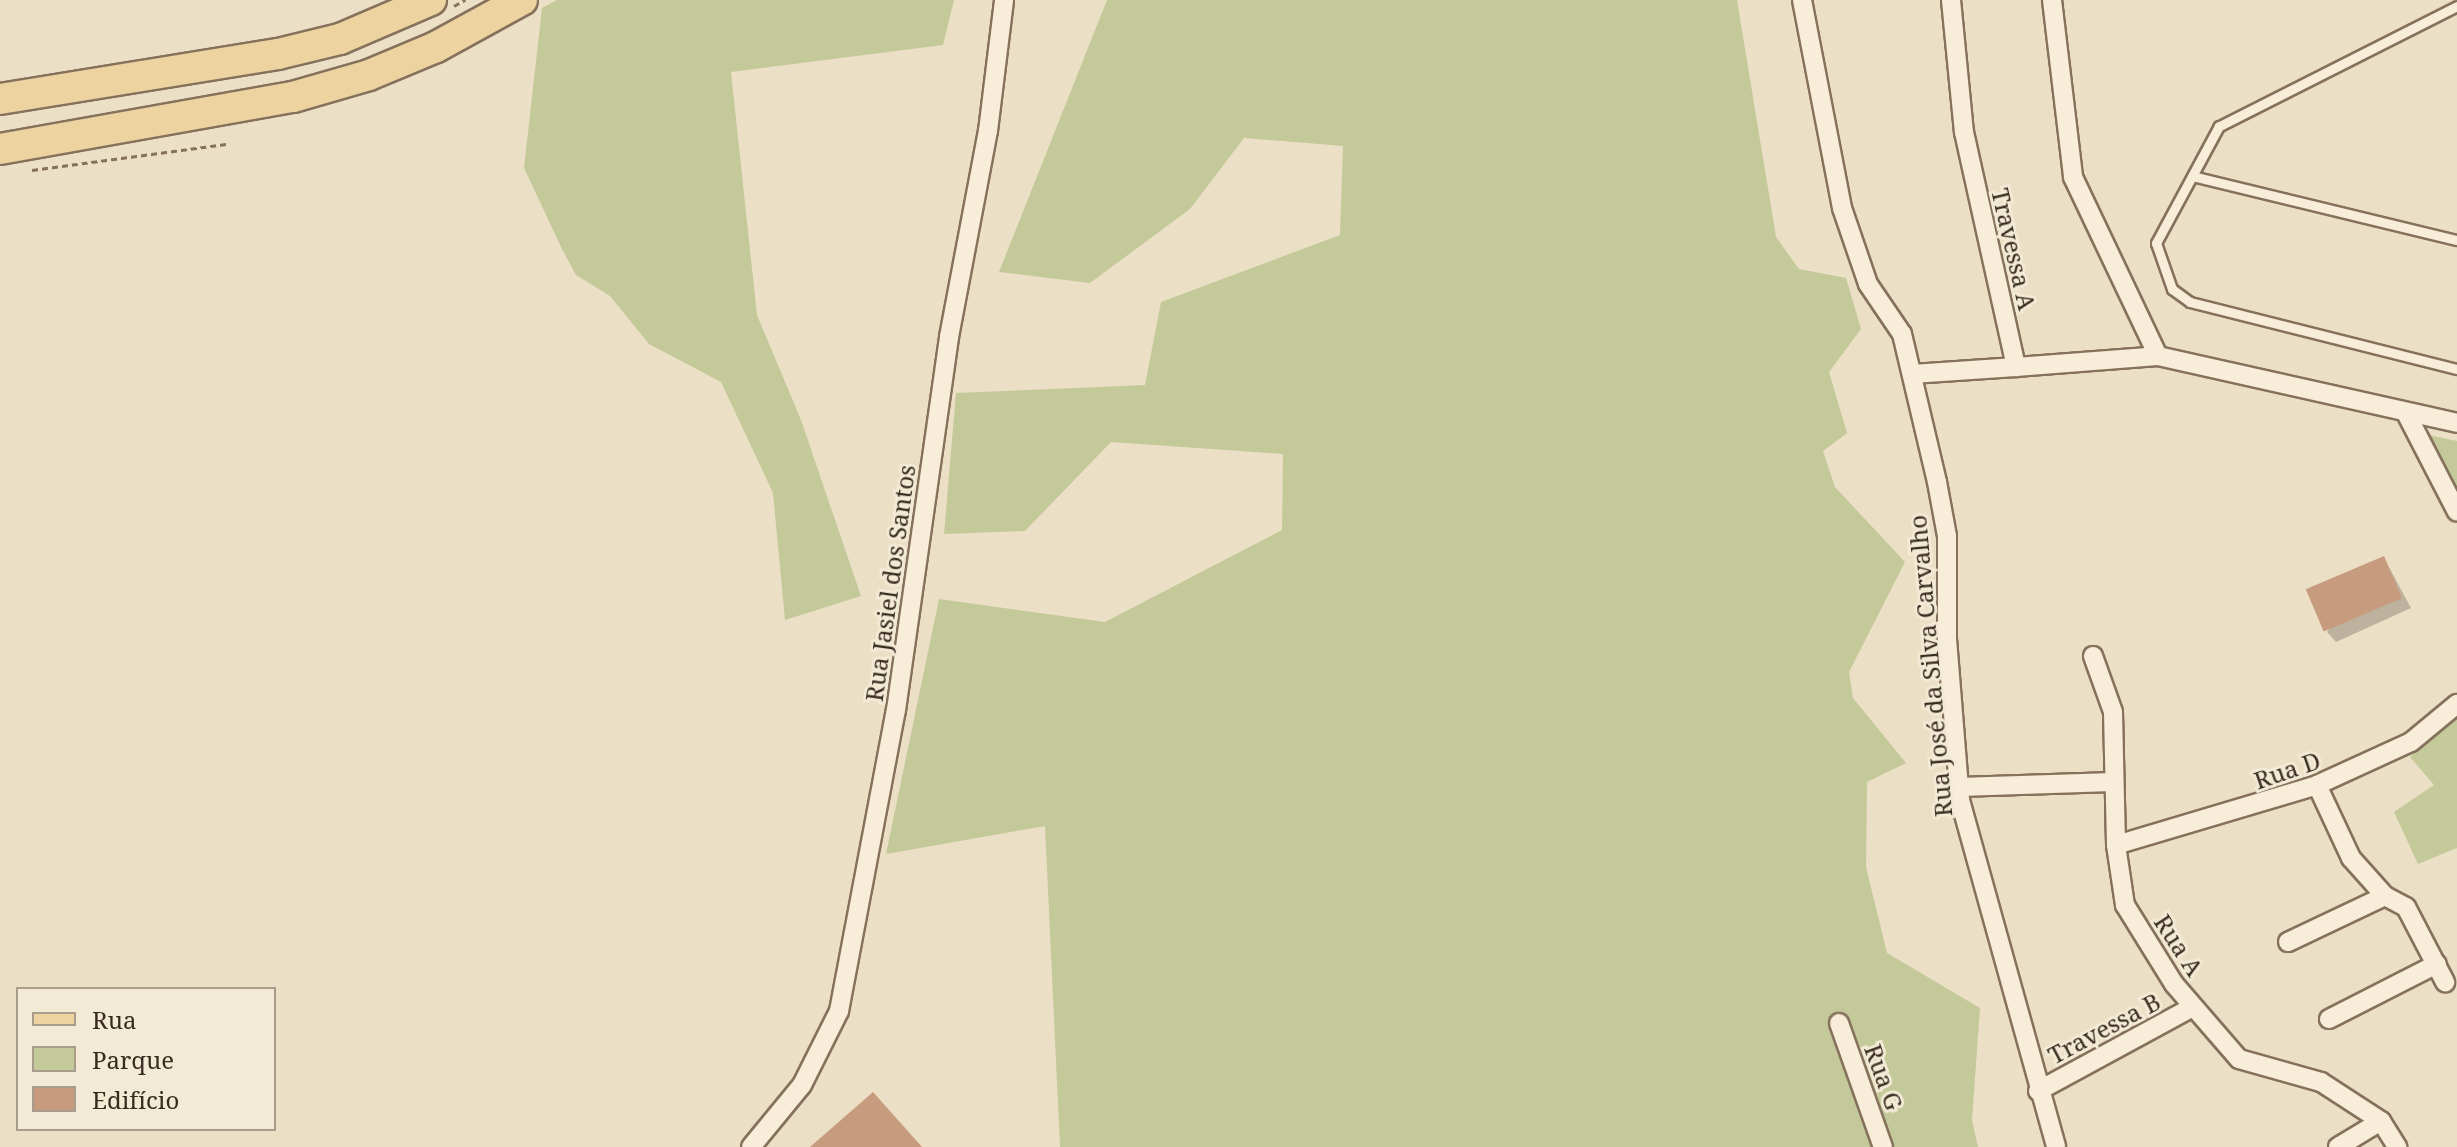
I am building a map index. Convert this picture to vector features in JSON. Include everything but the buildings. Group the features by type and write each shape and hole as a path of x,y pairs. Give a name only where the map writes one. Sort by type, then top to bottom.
{"main road":[{"path":"0,99 294,50 340,39 431,0"},
{"path":"0,149 293,97 369,75 436,47 522,0"},
{"path":"71,88 66,107 76,136"}],"street":[{"name":"Rua Jasiel dos Santos","path":"751,1147 802,1085 839,1011 896,710 949,337 988,131 1004,0"},
{"name":"Rua José da Silva Carvalho","path":"1802,0 1842,208 1868,284 1902,334 1912,374 1947,536 1947,639 1959,787 2038,1091 2056,1147"},
{"name":"Travessa A","path":"1951,0 1964,132 2016,367"},
{"path":"2052,0 2073,177 2158,356"},
{"path":"1912,374 2158,356 2457,423"},
{"path":"2406,413 2457,511"},
{"name":"Rua A","path":"2093,656 2113,712 2116,845 2125,905 2193,1007 2239,1059 2321,1082 2381,1121 2397,1147"},
{"name":"Rua D","path":"2116,845 2317,785 2411,742 2457,704"},
{"path":"1959,787 2113,782"},
{"path":"2317,785 2351,858 2385,896 2406,907 2445,982"},
{"path":"2288,942 2385,896"},
{"path":"2329,1019 2437,964"},
{"name":"Travessa B","path":"2038,1091 2193,1007"},
{"name":"Rua G","path":"1839,1023 1883,1147"},
{"path":"2338,1147 2381,1121"}],"lane":[{"path":"2457,6 2223,122 2196,177 2156,243 2163,270 2179,297 2457,369"},
{"path":"2196,177 2457,240"}],"path":[{"path":"30,170 226,144"}],"green space":[{"path":"557,0 954,0 943,45 731,72 757,315 801,420 861,596 785,620 773,493 721,382 649,344 610,296 576,275 562,249 524,168 542,8"},
{"path":"1107,0 1737,0 1776,237 1799,269 1846,278 1861,329 1829,372 1847,433 1823,451 1835,487 1905,562 1849,672 1853,698 1906,763 1867,782 1866,867 1887,953 1980,1008 1972,1120 1978,1147 1060,1147 1045,826 886,854 939,599 1105,622 1282,530 1283,454 1111,442 1025,531 944,534 956,393 1145,385 1161,302 1340,235 1343,146 1244,138 1190,209 1090,283 999,272"},
{"path":"2429,435 2457,441 2457,499 2451,498"},
{"path":"2457,711 2457,848 2418,864 2394,812 2434,785 2410,757"}]}
